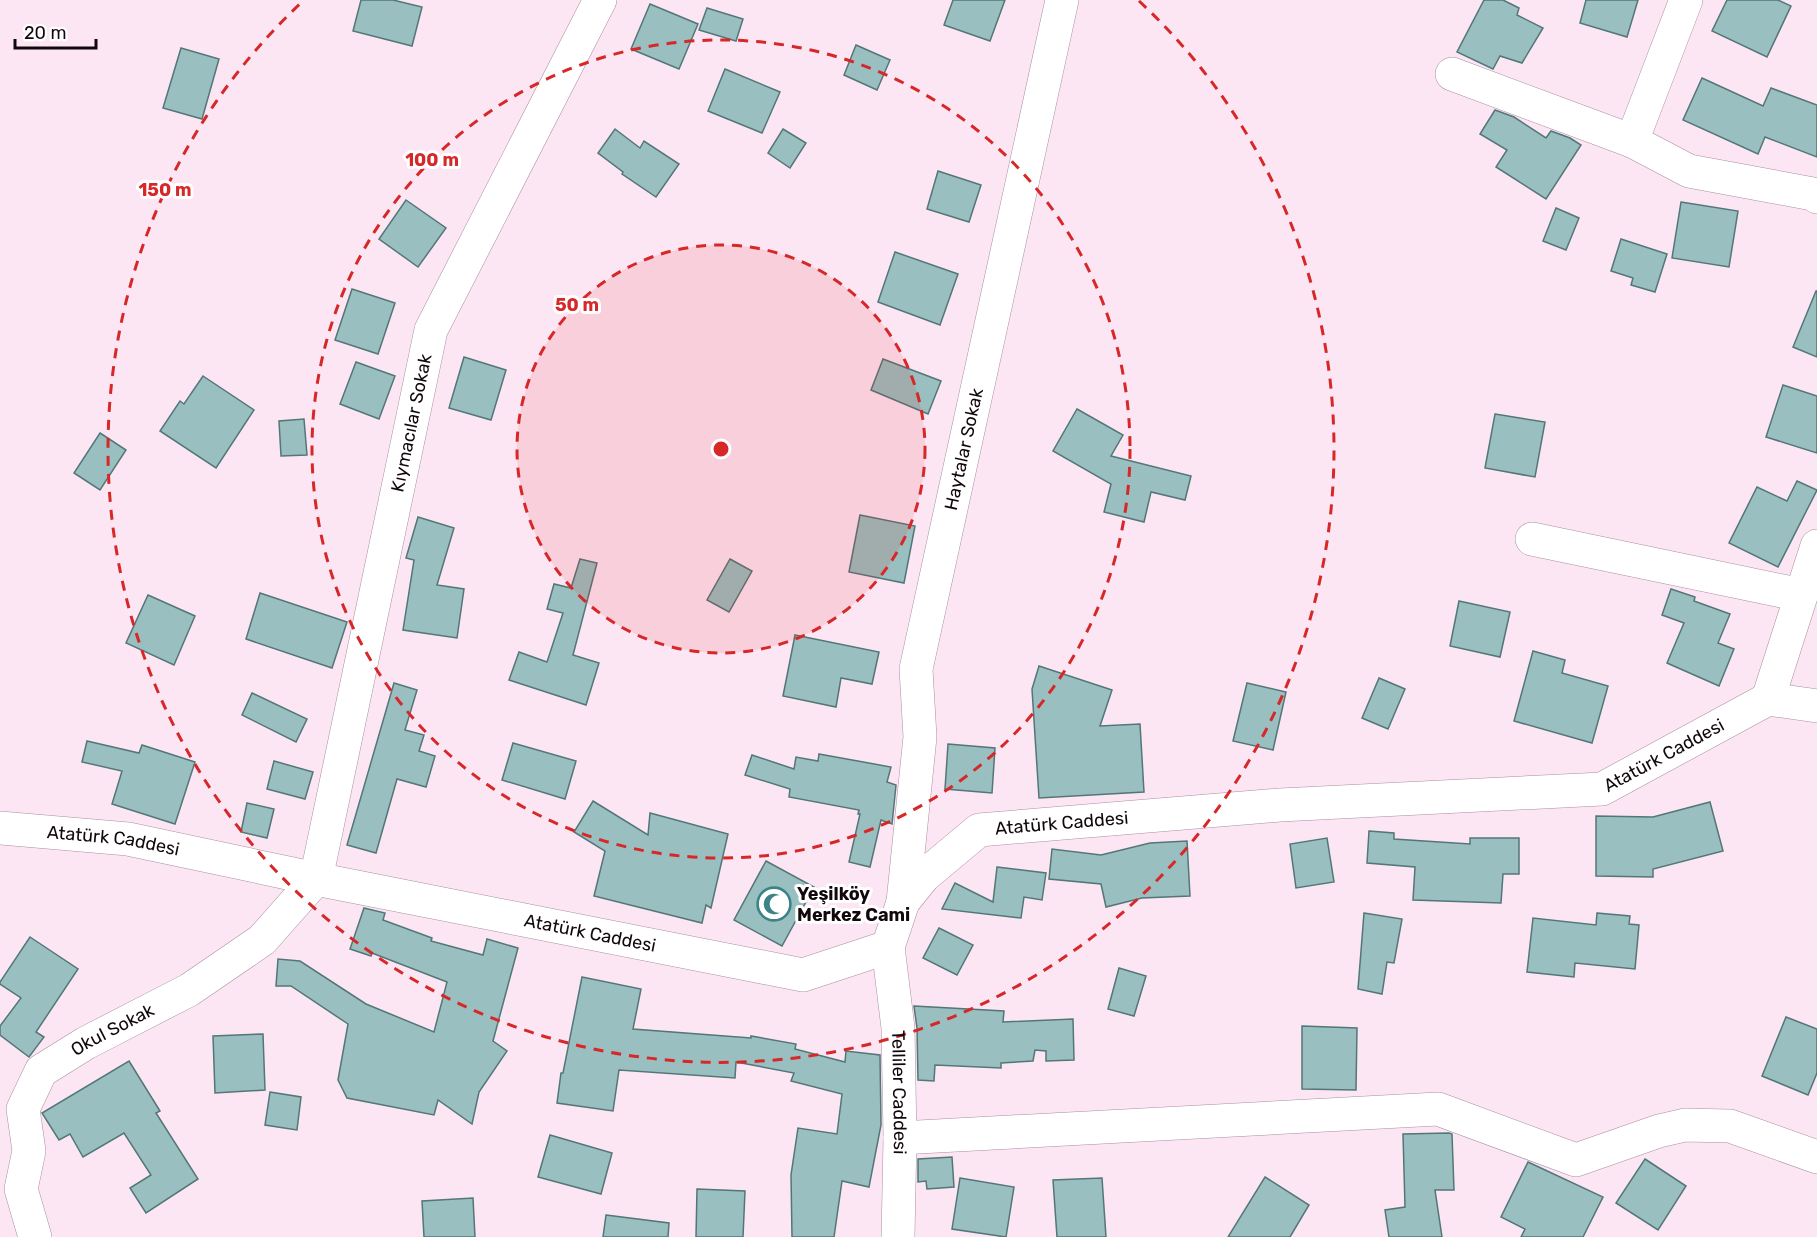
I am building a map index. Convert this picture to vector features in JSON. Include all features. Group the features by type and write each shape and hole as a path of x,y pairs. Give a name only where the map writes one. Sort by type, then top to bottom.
{"street":[{"name":"Kıymacılar Sokak","path":"316,879 431,330 600,0"},
{"name":"Haytalar Sokak","path":"903,903 920,737 916,669 1062,0"},
{"path":"1632,141 1686,0"},
{"path":"1452,74 1632,141 1689,171 1813,194 1817,197"},
{"path":"1532,539 1801,595"},
{"path":"1817,546 1768,699 1817,706"},
{"name":"Atatürk Caddesi","path":"0,828 128,839 316,879 804,975 888,947 903,903 924,876 980,830 1280,805 1602,789 1768,699"},
{"name":"Okul Sokak","path":"35,1237 21,1189 29,1152 23,1109 41,1071 86,1043 189,990 261,940 316,879"},
{"name":"Telliler Caddesi","path":"888,947 898,1028 900,1137 898,1237"},
{"path":"900,1137 1438,1109 1576,1160 1659,1131 1685,1125 1730,1126 1817,1157"}],"building":[{"path":"361,0 393,0 422,7 412,46 353,31"},
{"path":"953,0 1005,0 990,41 944,25"},
{"path":"1484,0 1503,0 1519,8 1517,15 1543,28 1522,63 1500,56 1493,69 1457,52"},
{"path":"1586,0 1638,0 1627,37 1580,23"},
{"path":"1727,0 1778,0 1791,6 1767,57 1712,31"},
{"path":"650,4 698,24 679,69 631,49"},
{"path":"707,8 743,19 736,41 699,30"},
{"path":"856,45 890,60 877,90 844,75"},
{"path":"181,48 219,59 202,119 163,108"},
{"path":"725,69 780,92 762,133 708,111"},
{"path":"1702,78 1763,106 1771,88 1817,105 1817,157 1765,137 1758,154 1683,120"},
{"path":"1495,110 1514,117 1546,138 1551,131 1581,145 1546,199 1496,167 1507,150 1480,134"},
{"path":"615,129 640,148 644,141 679,164 656,197 622,174 623,172 598,153"},
{"path":"783,129 806,143 790,168 768,153"},
{"path":"938,171 981,185 969,222 927,209"},
{"path":"406,200 446,228 418,267 379,239"},
{"path":"1681,202 1738,211 1729,267 1672,258"},
{"path":"1556,208 1579,218 1566,250 1543,241"},
{"path":"1621,239 1667,254 1655,292 1631,285 1633,278 1611,271"},
{"path":"895,252 958,274 940,325 878,302"},
{"path":"352,289 395,303 378,354 335,340"},
{"path":"1817,291 1817,357 1793,347"},
{"path":"464,357 506,370 491,420 449,408"},
{"path":"883,359 941,381 928,414 871,390"},
{"path":"356,362 395,376 379,419 340,404"},
{"path":"203,376 254,410 216,468 160,431 180,401 184,404"},
{"path":"1783,385 1817,396 1817,453 1766,437"},
{"path":"1077,409 1123,435 1111,456 1191,476 1185,500 1151,492 1144,522 1104,512 1111,484 1053,451"},
{"path":"1495,414 1545,422 1535,477 1485,468"},
{"path":"304,419 307,455 281,456 279,421"},
{"path":"100,433 126,450 100,490 74,473"},
{"path":"1797,481 1817,490 1778,567 1729,543 1757,487 1787,501"},
{"path":"860,515 915,526 904,583 849,572"},
{"path":"418,517 454,528 437,585 464,589 457,638 403,630 414,560 406,558"},
{"path":"580,559 597,563 573,655 599,663 586,705 509,680 519,652 547,662 563,613 547,609 554,584 571,588"},
{"path":"730,559 752,571 729,612 707,600"},
{"path":"1671,589 1695,597 1694,601 1730,614 1718,643 1734,649 1719,686 1667,663 1684,623 1662,615"},
{"path":"260,593 347,622 332,668 246,639"},
{"path":"148,595 195,616 174,665 126,643"},
{"path":"1459,601 1510,612 1500,657 1450,646"},
{"path":"795,635 879,652 872,684 841,678 836,707 783,696"},
{"path":"1533,651 1565,660 1562,673 1608,686 1592,743 1514,721"},
{"path":"1039,666 1112,690 1100,726 1140,724 1144,792 1039,798 1032,689"},
{"path":"1379,678 1405,689 1388,729 1362,718"},
{"path":"394,683 417,690 405,730 424,735 419,751 435,756 426,787 397,779 376,853 347,845"},
{"path":"1247,683 1286,692 1273,750 1233,741"},
{"path":"252,693 307,719 296,742 242,715"},
{"path":"87,741 139,753 142,745 195,762 175,824 112,804 122,771 82,762"},
{"path":"513,743 576,761 565,799 502,780"},
{"path":"948,744 995,748 992,793 945,789"},
{"path":"819,754 891,767 887,782 896,785 892,824 881,820 870,867 849,862 859,810 789,797 790,789 745,775 752,755 794,769 796,757 818,761"},
{"path":"274,761 313,772 305,799 267,789"},
{"path":"593,801 648,835 650,813 728,834 711,908 706,905 702,923 594,896 605,851 574,832"},
{"path":"1710,802 1723,851 1653,869 1653,877 1596,876 1596,816 1653,817"},
{"path":"247,803 274,809 267,838 241,832"},
{"path":"1369,831 1394,833 1394,839 1470,844 1470,838 1519,838 1519,874 1503,874 1501,903 1413,900 1415,867 1367,863"},
{"path":"1327,838 1334,882 1296,888 1290,844"},
{"path":"1187,841 1190,896 1142,898 1106,907 1101,884 1049,879 1052,849 1101,855 1150,843"},
{"name":"Yeşilköy Merkez Cami","path":"766,861 814,887 782,946 734,920"},
{"path":"997,867 1046,873 1042,900 1024,897 1021,918 942,909 955,883 993,902"},
{"path":"364,908 385,913 383,920 432,938 431,941 483,955 487,939 518,948 493,1041 507,1051 479,1092 472,1124 438,1100 434,1115 347,1098 338,1080 348,1024 291,986 276,986 278,959 300,961 366,1004 434,1032 447,982 372,953 371,956 350,949"},
{"path":"1364,913 1402,919 1394,963 1387,962 1382,994 1358,989"},
{"path":"1597,913 1630,916 1629,924 1639,925 1635,969 1575,963 1574,977 1527,972 1533,918 1596,925"},
{"path":"939,928 973,945 957,975 923,958"},
{"path":"30,937 78,969 36,1032 44,1037 29,1057 0,1035 0,1026 21,998 0,982"},
{"path":"1119,968 1146,976 1134,1016 1108,1009"},
{"path":"582,977 641,989 633,1029 751,1038 751,1036 796,1044 795,1049 845,1062 846,1051 880,1055 881,1125 869,1187 842,1181 834,1237 792,1237 791,1175 798,1128 837,1134 842,1094 791,1081 794,1073 736,1062 735,1078 619,1070 613,1111 557,1103 561,1073 563,1073"},
{"path":"914,1006 1004,1011 1003,1022 1073,1019 1074,1060 1046,1061 1046,1051 1035,1050 1033,1061 1001,1063 1001,1068 935,1065 934,1081 918,1080 917,1028"},
{"path":"1786,1017 1817,1029 1817,1073 1808,1095 1762,1076"},
{"path":"1302,1026 1357,1028 1356,1090 1302,1089"},
{"path":"263,1034 265,1090 215,1093 213,1036"},
{"path":"129,1061 160,1111 156,1113 198,1179 146,1213 130,1188 151,1175 124,1133 83,1157 70,1134 59,1140 42,1113"},
{"path":"270,1092 301,1097 297,1130 265,1125"},
{"path":"1403,1134 1452,1134 1454,1190 1435,1190 1442,1237 1389,1237 1385,1210 1405,1207"},
{"path":"550,1135 612,1153 601,1194 538,1177"},
{"path":"952,1157 954,1187 927,1189 926,1181 918,1182 918,1159"},
{"path":"1645,1159 1686,1186 1658,1230 1616,1203"},
{"path":"1528,1162 1603,1197 1583,1237 1521,1237 1525,1229 1501,1217"},
{"path":"1265,1177 1309,1205 1290,1237 1228,1237"},
{"path":"960,1178 1014,1187 1006,1237 952,1229"},
{"path":"1102,1178 1106,1237 1057,1237 1053,1180"},
{"path":"697,1189 745,1191 743,1237 696,1237"},
{"path":"473,1198 475,1237 424,1237 422,1201"},
{"path":"606,1215 669,1223 668,1237 603,1237"}],"place":[{"name":"Yeşilköy Merkez Cami","path":"774,904"}]}
